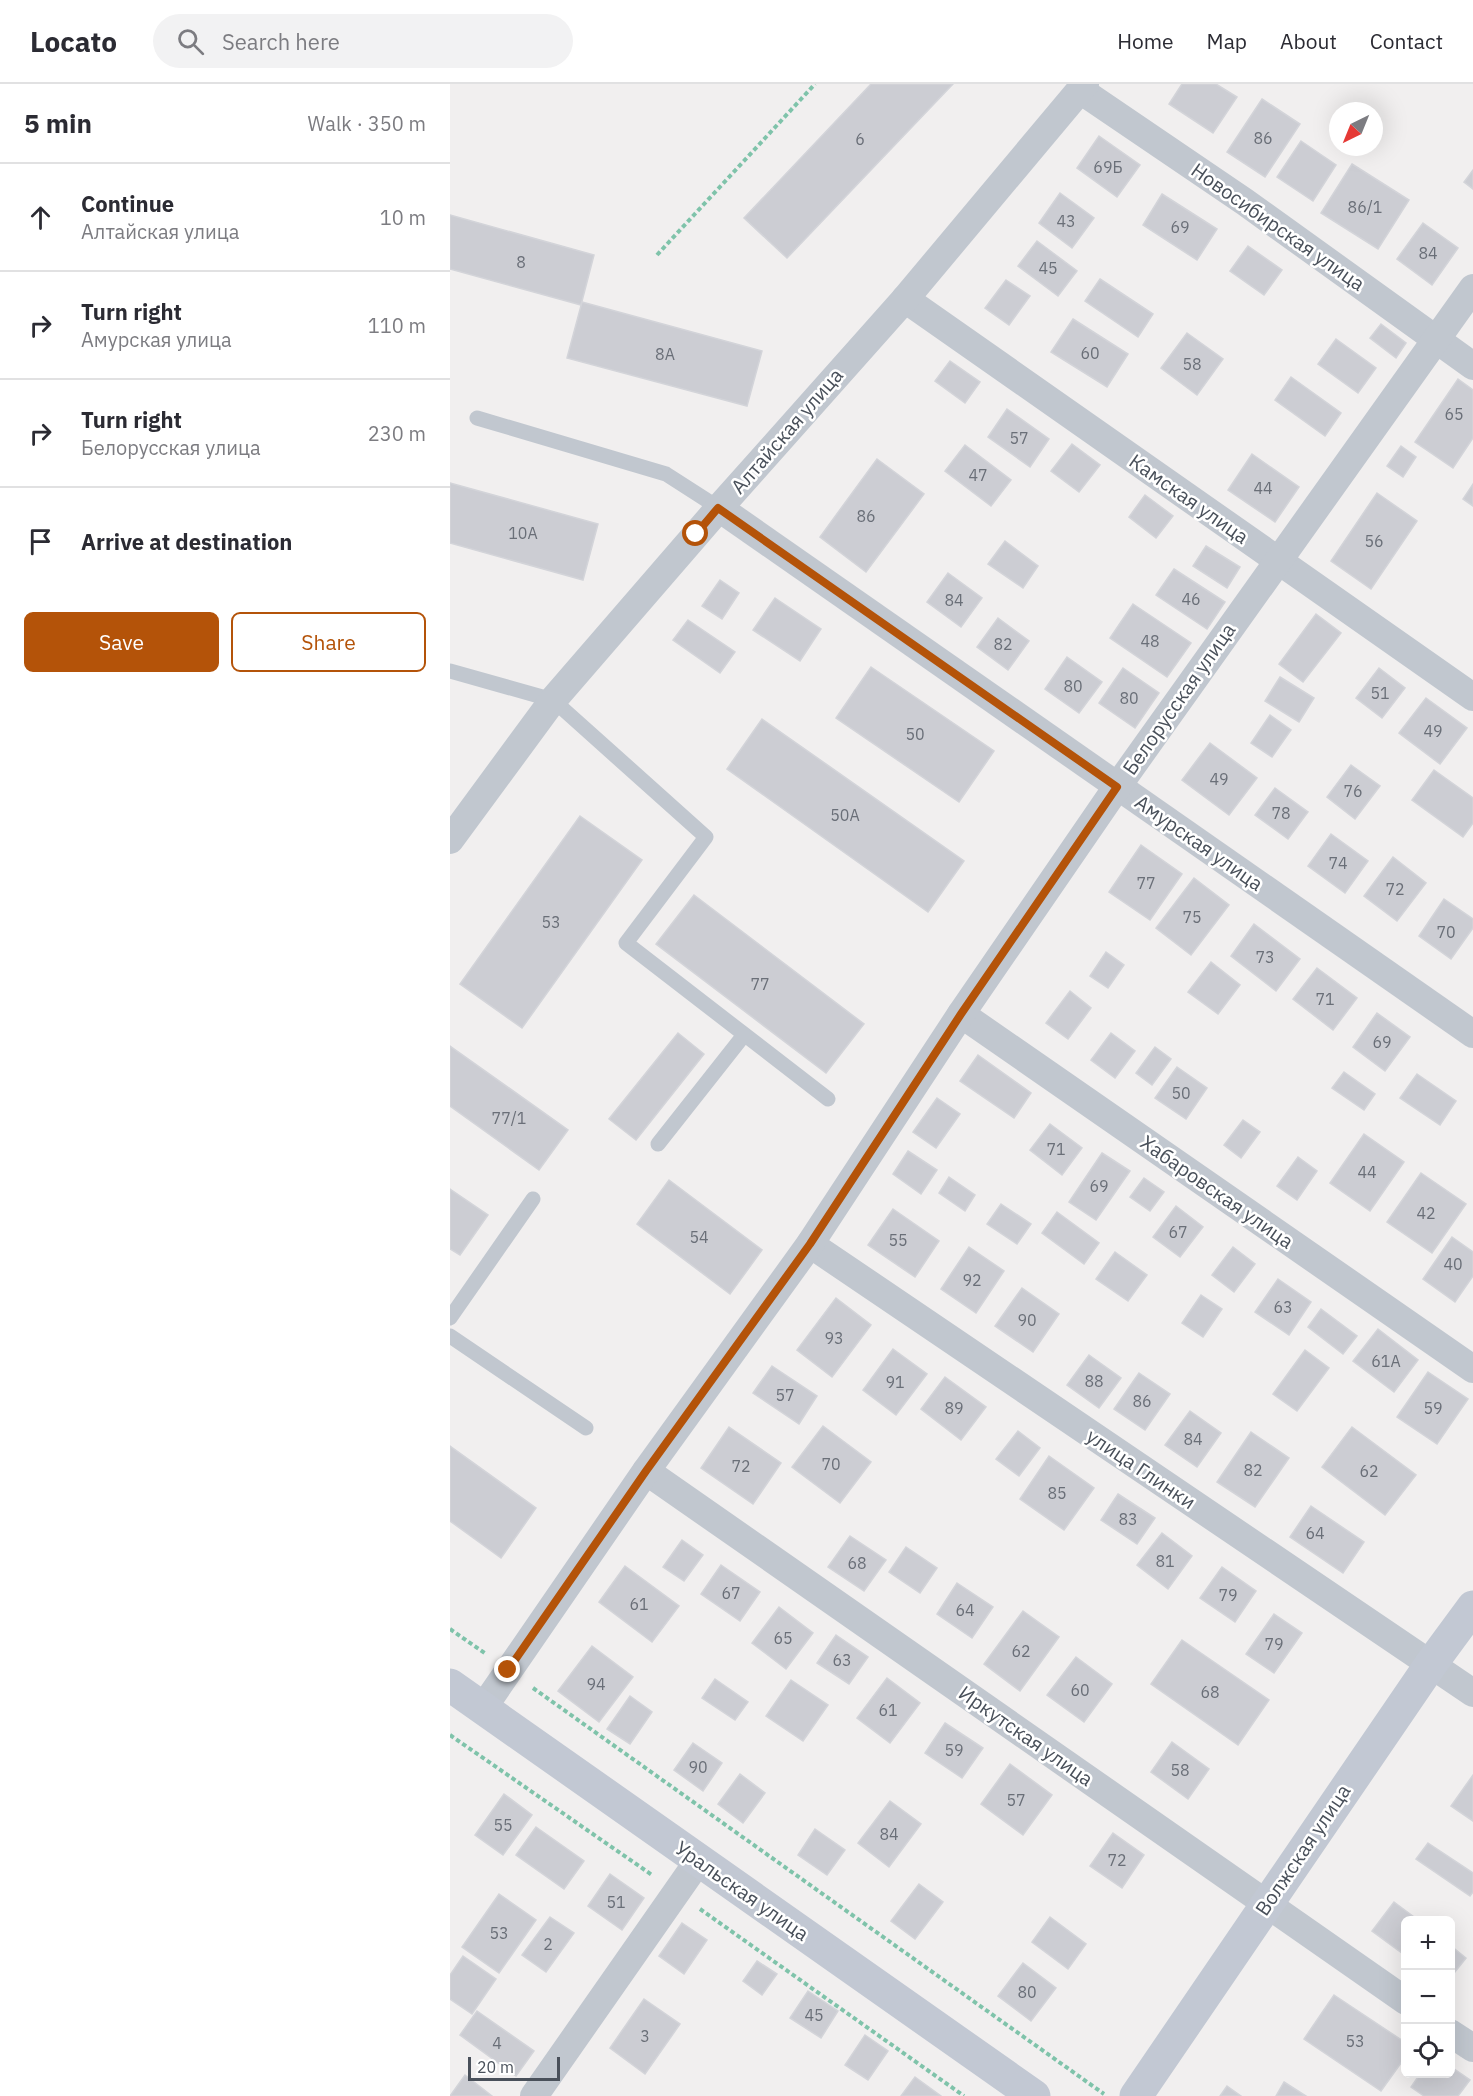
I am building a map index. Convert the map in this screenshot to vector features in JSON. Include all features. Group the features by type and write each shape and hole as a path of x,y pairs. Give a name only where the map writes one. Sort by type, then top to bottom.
{"main road":[{"name":"Волжская улица","path":"1136,2096 1431,1664 1473,1607"},
{"name":"Уральская улица","path":"450,1685 1034,2096"}],"street":[{"name":"Алтайская улица","path":"451,837 553,700 718,508 905,299 1083,87"},
{"name":"Новосибирская улица","path":"1083,87 1473,366"},
{"name":"Белорусская улица","path":"483,1708 646,1471 810,1244 961,1014 1117,787 1473,288"},
{"name":"Камская улица","path":"905,299 1473,697"},
{"name":"Амурская улица","path":"718,508 1473,1034"},
{"name":"Хабаровская улица","path":"961,1014 1473,1369"},
{"name":"улица Глинки","path":"810,1244 1473,1693"},
{"name":"Иркутская улица","path":"646,1471 1401,1998"},
{"path":"534,2096 699,1860"},
{"path":"1455,2036 1473,2048"}],"lane":[{"path":"477,418 666,474 718,508"},
{"path":"450,671 553,700 706,837 626,943 828,1099"},
{"path":"658,1144 744,1035"},
{"path":"450,1318 533,1199"},
{"path":"450,1336 586,1428"}],"path":[{"path":"657,255 815,84"},
{"path":"450,1629 1107,2096"},
{"path":"450,1735 677,1892 964,2096"}],"building":[{"path":"871,84 953,84 787,258 744,218"},
{"path":"1182,84 1216,84 1237,97 1213,133 1169,104"},
{"path":"1262,99 1300,124 1265,177 1227,152"},
{"path":"1099,136 1140,165 1117,197 1077,168"},
{"path":"1301,141 1336,165 1313,201 1277,177"},
{"path":"1352,164 1409,200 1378,249 1321,213"},
{"path":"1473,170 1473,189 1464,182"},
{"path":"1060,193 1094,218 1072,248 1039,223"},
{"path":"1162,194 1217,229 1197,260 1143,225"},
{"path":"450,215 594,255 581,305 450,269"},
{"path":"1423,223 1458,248 1432,285 1397,259"},
{"path":"1037,241 1077,271 1058,296 1018,266"},
{"path":"1248,246 1282,270 1264,295 1230,271"},
{"path":"1100,279 1153,314 1138,337 1085,301"},
{"path":"1006,280 1030,296 1009,325 985,308"},
{"path":"582,302 762,351 747,406 567,358"},
{"path":"1073,319 1128,354 1107,387 1051,352"},
{"path":"1381,324 1406,343 1396,358 1370,338"},
{"path":"1187,333 1223,359 1197,395 1161,368"},
{"path":"1336,339 1376,368 1358,393 1318,364"},
{"path":"950,361 980,382 965,403 935,381"},
{"path":"1291,377 1341,413 1325,436 1275,400"},
{"path":"1458,379 1473,390 1473,438 1453,468 1415,442"},
{"path":"1007,409 1049,439 1030,467 988,437"},
{"path":"1072,444 1100,465 1079,492 1051,471"},
{"path":"965,445 1011,480 991,506 945,471"},
{"path":"1401,446 1416,457 1403,477 1387,466"},
{"path":"1252,454 1299,487 1275,522 1228,490"},
{"path":"877,459 924,494 866,572 820,537"},
{"path":"450,483 598,524 583,580 450,543"},
{"path":"1473,484 1473,506 1463,499"},
{"path":"1377,493 1417,521 1371,589 1331,561"},
{"path":"1145,495 1173,516 1156,538 1129,517"},
{"path":"1005,541 1038,566 1023,588 988,564"},
{"path":"1206,546 1240,567 1227,588 1193,566"},
{"path":"1174,569 1225,602 1207,629 1156,595"},
{"path":"948,573 982,598 961,627 927,602"},
{"path":"720,580 739,593 722,619 702,606"},
{"path":"775,598 821,629 800,661 753,630"},
{"path":"1133,604 1191,643 1167,677 1110,638"},
{"path":"1316,614 1341,633 1303,682 1279,664"},
{"path":"998,618 1029,641 1008,670 977,647"},
{"path":"688,620 735,652 720,673 673,640"},
{"path":"1067,657 1102,682 1079,713 1045,689"},
{"path":"871,667 994,751 959,802 836,718"},
{"path":"1123,668 1159,693 1135,728 1099,703"},
{"path":"1379,668 1405,688 1382,718 1356,698"},
{"path":"1280,677 1314,698 1299,722 1265,701"},
{"path":"1426,698 1467,728 1440,764 1399,733"},
{"path":"1270,715 1291,730 1272,757 1251,743"},
{"path":"762,719 964,861 928,912 727,769"},
{"path":"1210,743 1257,778 1229,815 1182,780"},
{"path":"1351,765 1380,786 1355,819 1327,797"},
{"path":"1434,770 1473,798 1473,823 1463,837 1412,800"},
{"path":"1275,788 1308,812 1288,839 1255,815"},
{"path":"580,816 642,860 522,1028 460,984"},
{"path":"1331,834 1368,861 1345,893 1308,866"},
{"path":"1141,845 1182,874 1150,920 1109,892"},
{"path":"1393,857 1426,883 1397,921 1364,896"},
{"path":"1194,878 1229,905 1191,955 1156,928"},
{"path":"694,895 864,1024 826,1073 656,944"},
{"path":"1444,899 1473,919 1473,928 1451,959 1419,936"},
{"path":"1254,924 1300,959 1276,991 1231,956"},
{"path":"1106,952 1124,965 1108,988 1090,976"},
{"path":"1211,962 1240,985 1218,1014 1188,992"},
{"path":"1317,968 1357,998 1333,1030 1293,999"},
{"path":"1070,991 1091,1008 1068,1039 1046,1023"},
{"path":"1377,1013 1410,1037 1385,1071 1353,1047"},
{"path":"678,1033 704,1054 636,1140 609,1119"},
{"path":"1111,1033 1135,1051 1115,1078 1091,1060"},
{"path":"450,1046 568,1130 539,1170 450,1106"},
{"path":"1155,1047 1171,1059 1152,1085 1136,1073"},
{"path":"978,1055 1031,1093 1014,1118 960,1081"},
{"path":"1177,1067 1207,1088 1186,1119 1155,1098"},
{"path":"1344,1072 1375,1094 1364,1110 1332,1088"},
{"path":"1417,1074 1456,1101 1440,1125 1400,1098"},
{"path":"937,1098 960,1114 936,1148 913,1132"},
{"path":"1243,1120 1260,1132 1241,1158 1224,1145"},
{"path":"1050,1124 1082,1148 1062,1175 1030,1150"},
{"path":"1364,1134 1404,1162 1370,1211 1330,1183"},
{"path":"908,1151 937,1170 921,1194 893,1174"},
{"path":"1102,1153 1130,1171 1096,1220 1069,1202"},
{"path":"1298,1157 1317,1171 1297,1200 1277,1186"},
{"path":"1421,1173 1466,1204 1432,1253 1387,1222"},
{"path":"949,1177 975,1195 965,1211 939,1193"},
{"path":"1144,1178 1164,1192 1150,1211 1130,1197"},
{"path":"669,1180 762,1250 730,1294 637,1224"},
{"path":"450,1189 488,1215 460,1255 450,1249"},
{"path":"1001,1204 1031,1224 1017,1244 987,1224"},
{"path":"1176,1206 1203,1227 1180,1257 1153,1237"},
{"path":"893,1209 939,1241 915,1277 868,1245"},
{"path":"1057,1212 1099,1243 1084,1264 1042,1233"},
{"path":"1452,1237 1473,1252 1473,1276 1455,1302 1423,1279"},
{"path":"969,1247 1004,1271 976,1313 941,1289"},
{"path":"1233,1247 1255,1264 1234,1292 1212,1275"},
{"path":"1115,1252 1147,1275 1128,1301 1096,1279"},
{"path":"1278,1279 1311,1302 1289,1335 1255,1312"},
{"path":"1022,1288 1059,1314 1033,1352 995,1326"},
{"path":"1201,1295 1222,1309 1203,1337 1182,1323"},
{"path":"836,1298 871,1325 832,1377 797,1350"},
{"path":"1321,1309 1357,1336 1343,1354 1308,1327"},
{"path":"1378,1329 1418,1360 1394,1392 1353,1361"},
{"path":"893,1349 927,1374 896,1415 863,1390"},
{"path":"1305,1350 1329,1368 1297,1411 1273,1394"},
{"path":"1089,1355 1121,1378 1099,1408 1067,1385"},
{"path":"772,1366 817,1396 799,1424 753,1393"},
{"path":"1428,1372 1468,1399 1437,1444 1397,1417"},
{"path":"1139,1373 1170,1394 1145,1430 1114,1409"},
{"path":"945,1377 986,1407 961,1440 921,1409"},
{"path":"1190,1411 1221,1433 1197,1467 1165,1445"},
{"path":"823,1426 871,1462 840,1503 792,1467"},
{"path":"729,1427 781,1463 753,1504 701,1468"},
{"path":"1352,1427 1416,1475 1385,1515 1322,1467"},
{"path":"1018,1431 1040,1448 1019,1476 996,1459"},
{"path":"1251,1432 1289,1458 1255,1507 1217,1482"},
{"path":"450,1446 536,1508 501,1558 450,1521"},
{"path":"1049,1456 1094,1488 1064,1530 1020,1499"},
{"path":"1118,1494 1155,1518 1137,1544 1101,1520"},
{"path":"1311,1506 1364,1542 1343,1573 1290,1537"},
{"path":"1162,1533 1192,1556 1168,1589 1137,1565"},
{"path":"850,1536 886,1560 864,1591 828,1567"},
{"path":"682,1540 703,1555 684,1581 663,1567"},
{"path":"906,1547 937,1568 920,1593 889,1572"},
{"path":"721,1565 760,1592 740,1621 701,1594"},
{"path":"625,1566 679,1606 652,1642 599,1602"},
{"path":"1222,1567 1256,1591 1235,1622 1200,1598"},
{"path":"957,1583 993,1607 972,1638 937,1614"},
{"path":"779,1607 813,1633 786,1669 752,1643"},
{"path":"1023,1611 1059,1637 1020,1691 984,1664"},
{"path":"1274,1614 1302,1633 1274,1673 1246,1654"},
{"path":"836,1635 868,1657 849,1684 817,1663"},
{"path":"1182,1640 1269,1700 1238,1745 1151,1684"},
{"path":"592,1646 633,1677 599,1722 558,1691"},
{"path":"1076,1657 1112,1684 1084,1722 1047,1695"},
{"path":"887,1678 920,1703 890,1743 857,1718"},
{"path":"715,1679 748,1702 735,1720 702,1698"},
{"path":"791,1680 828,1705 803,1741 766,1716"},
{"path":"630,1696 652,1712 630,1744 607,1729"},
{"path":"945,1723 983,1748 962,1778 925,1753"},
{"path":"1172,1742 1209,1769 1188,1799 1151,1772"},
{"path":"693,1743 722,1763 703,1791 674,1770"},
{"path":"1010,1764 1052,1795 1023,1835 981,1804"},
{"path":"740,1774 765,1793 743,1823 718,1804"},
{"path":"1473,1775 1473,1821 1451,1806"},
{"path":"504,1794 532,1815 503,1855 475,1835"},
{"path":"890,1801 921,1824 889,1867 858,1843"},
{"path":"536,1827 584,1861 564,1889 516,1855"},
{"path":"815,1829 845,1850 827,1875 798,1855"},
{"path":"1113,1833 1144,1855 1122,1888 1090,1866"},
{"path":"1428,1843 1473,1873 1473,1892 1470,1896 1416,1859"},
{"path":"610,1874 644,1898 622,1930 588,1906"},
{"path":"919,1884 943,1902 915,1939 891,1921"},
{"path":"499,1894 536,1920 499,1973 462,1947"},
{"path":"1394,1902 1413,1916 1401,1916 1401,1952 1372,1931"},
{"path":"550,1917 574,1933 546,1972 522,1955"},
{"path":"1050,1917 1086,1944 1068,1969 1032,1942"},
{"path":"682,1923 707,1940 684,1974 659,1956"},
{"path":"1455,1949 1466,1958 1455,1972"},
{"path":"463,1956 496,1979 472,2014 450,1999 450,1975"},
{"path":"757,1961 777,1974 762,1995 743,1981"},
{"path":"1023,1963 1056,1988 1031,2021 998,1996"},
{"path":"808,1991 838,2011 821,2038 790,2018"},
{"path":"1334,1995 1401,2040 1401,2063 1381,2091 1304,2039"},
{"path":"644,1999 680,2024 645,2074 610,2048"},
{"path":"477,2011 534,2051 516,2076 460,2035"},
{"path":"865,2035 888,2051 868,2080 845,2065"},
{"path":"1455,2070 1470,2080 1458,2096 1424,2096 1411,2087 1417,2078 1455,2078"},
{"path":"465,2075 492,2096 450,2096"},
{"path":"915,2077 941,2096 901,2096"},
{"path":"1284,2082 1306,2096 1276,2096"},
{"path":"1227,2086 1241,2096 1220,2096"}],"route":[{"path":"508,1670 646,1471 810,1244 961,1014 1117,787 718,508 696,534"}]}
